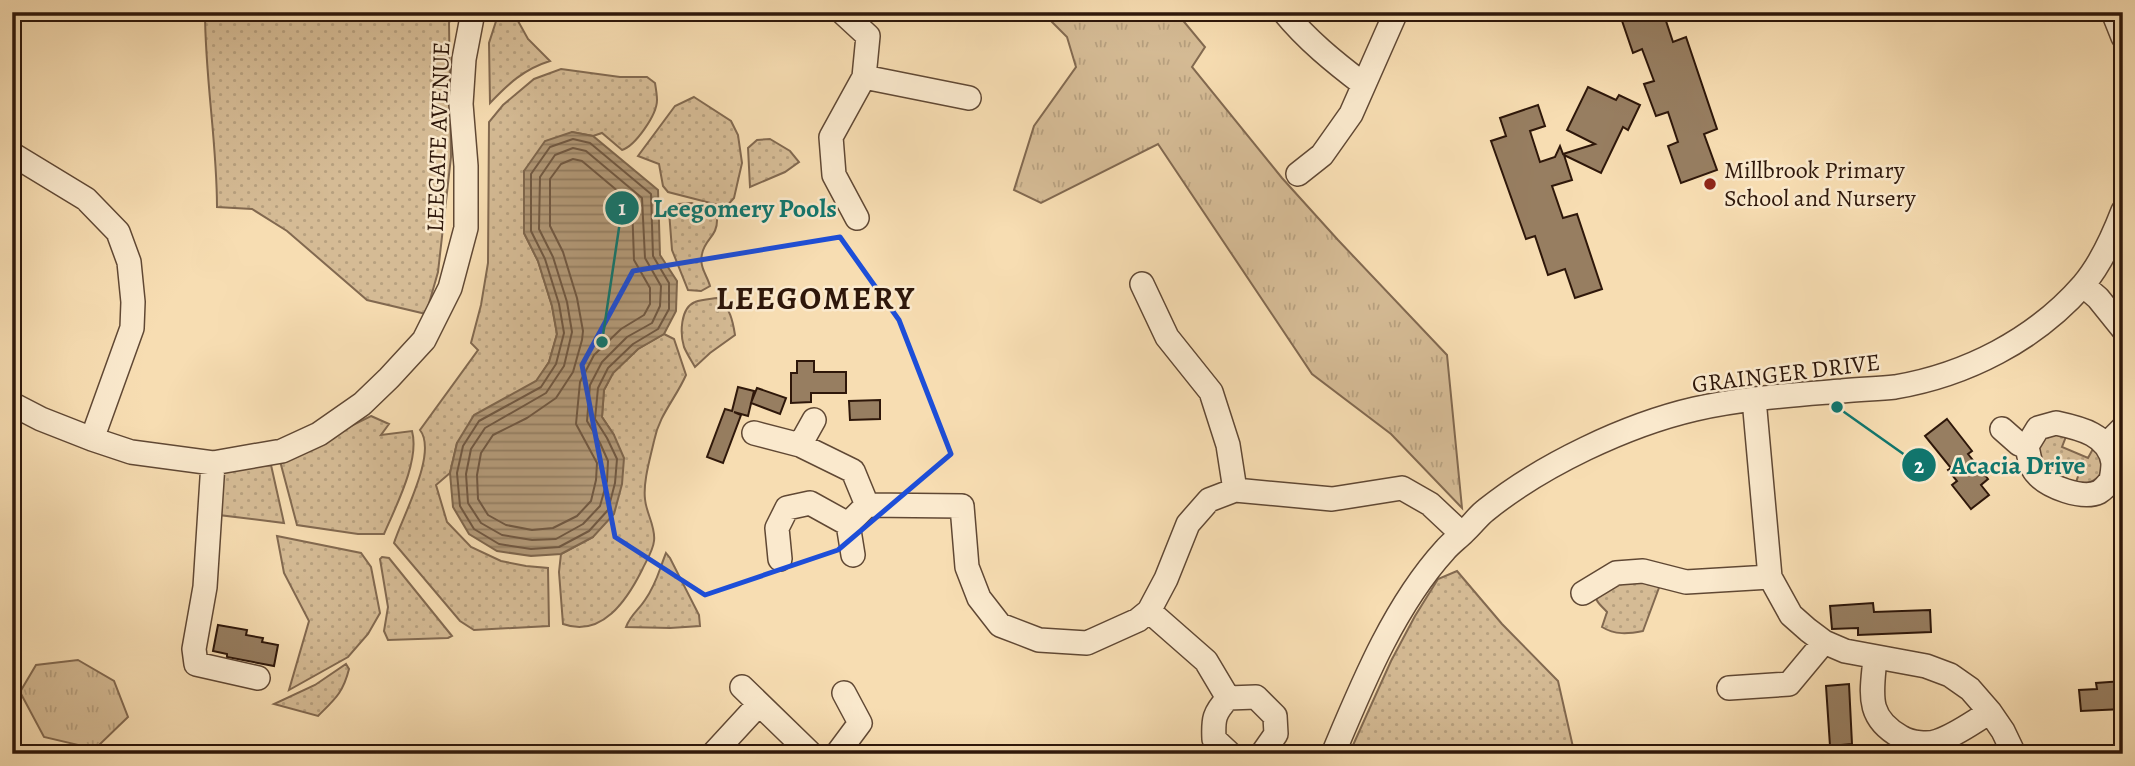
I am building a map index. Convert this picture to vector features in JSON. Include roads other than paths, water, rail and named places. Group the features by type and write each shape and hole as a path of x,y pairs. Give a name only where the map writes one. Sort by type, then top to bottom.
{"street":[{"name":"LEEGATE AVENUE","path":"12,404 41,419 131,452 214,463 282,451 319,433 362,404 424,340 450,288 466,228 466,166 461,104 464,59 473,12"},
{"path":"842,12 868,36 864,77 831,138 834,176 858,218"},
{"path":"1284,12 1305,37 1331,61 1363,84"},
{"path":"1298,174 1329,147 1351,114 1396,12"},
{"path":"2113,12 2123,37"},
{"path":"864,77 969,98"},
{"path":"12,154 86,199 118,232 129,262 133,302 131,328 92,439"},
{"name":"GRAINGER DRIVE","path":"1333,754 1385,640 1414,591 1445,549 1485,511 1517,488 1586,449 1651,422 1695,409 1754,399 1892,387 1922,382 1979,362 2038,327 2084,285 2112,238 2123,211"},
{"path":"1142,284 1167,337 1211,392 1228,445 1236,490"},
{"path":"2084,285 2123,329"},
{"path":"1754,399 1770,577 1791,615 1824,642 1844,651 1926,666 1950,675 1970,689 1990,712 2014,754"},
{"path":"800,445 814,420"},
{"path":"2056,423 2115,436 2111,480 2100,491 2089,495 2074,494 2052,485 2037,475 2030,462 2027,446 2038,428 2056,423"},
{"path":"2002,429 2019,444 2027,446"},
{"path":"754,433 800,445 853,471 867,505"},
{"path":"214,463 205,587 194,649 196,664 258,678"},
{"path":"848,524 867,505 962,498 967,567 979,598 1000,625 1039,640 1087,643 1138,620 1149,611 1166,579 1188,524 1209,500 1236,490 1332,499 1402,488 1430,504 1462,534"},
{"path":"780,559 777,528 787,508 810,503 848,524"},
{"path":"848,524 853,555"},
{"path":"1583,593 1616,573 1643,571 1686,582 1770,577"},
{"path":"1149,611 1206,661 1228,698"},
{"path":"1729,688 1789,684 1824,642"},
{"path":"1875,657 1872,693 1876,714 1888,730 1908,741 1934,743 1990,712"},
{"path":"741,687 811,754"},
{"path":"837,754 860,723 844,693"},
{"path":"1230,754 1214,738 1213,720 1228,698 1256,697 1275,716 1276,734 1262,754"},
{"path":"713,754 759,704"}],"water":[{"path":"572,132 593,136 658,190 660,255 677,281 676,311 664,334 638,349 613,373 604,390 602,417 624,458 622,484 614,514 593,537 561,554 531,556 497,551 469,534 453,507 450,473 457,443 474,415 536,381 549,362 557,334 552,306 538,261 524,233 524,171 545,141"}],"place":[{"name":"Millbrook Primary School and Nursery","path":"1710,184"},
{"name":"Leegomery Pools","path":"602,342"},
{"name":"Acacia Drive","path":"1837,407"}],"district":[{"name":"LEEGOMERY","path":"816,298"}]}
